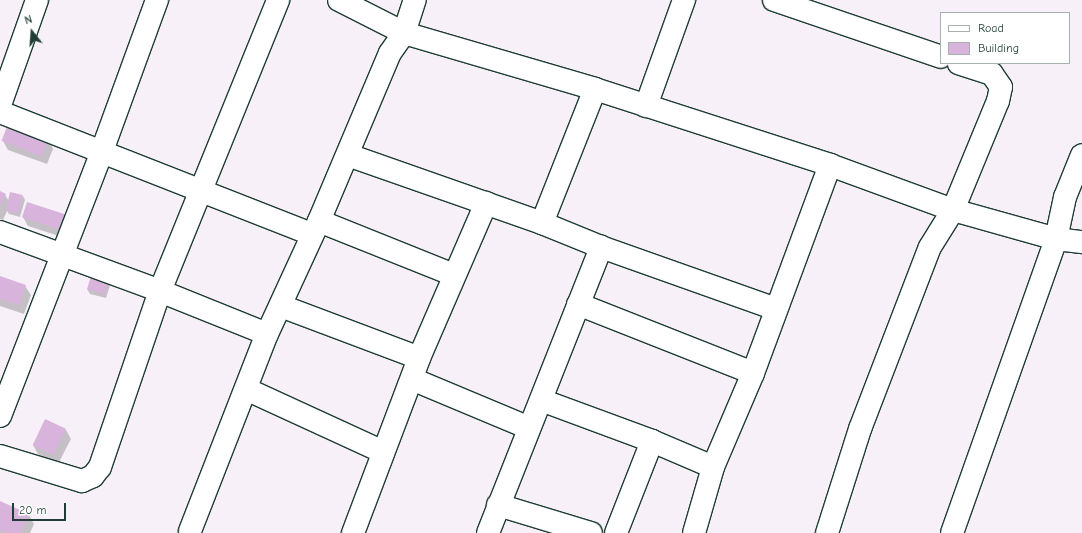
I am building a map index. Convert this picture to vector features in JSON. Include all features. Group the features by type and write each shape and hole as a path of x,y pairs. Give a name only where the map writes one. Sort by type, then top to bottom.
{"street":[{"path":"0,105 38,0"},
{"path":"0,416 102,151 158,0"},
{"path":"0,456 82,481 93,476 100,467 160,291 278,0"},
{"path":"339,0 404,33 595,89 830,165 953,210 1056,239 1082,242"},
{"path":"190,531 267,334 281,306 348,155 390,53 404,33 415,0"},
{"path":"646,106 684,0"},
{"path":"774,0 940,57"},
{"path":"827,533 860,429 930,247 953,210 998,101 1001,87 992,74 962,64"},
{"path":"542,223 595,89"},
{"path":"0,112 200,191 454,274"},
{"path":"348,155 542,223 776,310"},
{"path":"952,533 1056,239 1065,197 1082,155"},
{"path":"694,533 713,467 753,374 830,165"},
{"path":"353,533 419,358 454,274 486,203"},
{"path":"0,232 160,291 267,334"},
{"path":"488,533 601,246"},
{"path":"578,304 753,374"},
{"path":"281,306 419,358"},
{"path":"412,379 529,428"},
{"path":"246,389 383,452"},
{"path":"541,400 652,441 713,467"},
{"path":"616,533 652,441"},
{"path":"498,505 591,533"}],"building":[{"path":"8,124 48,139 42,156 2,141"},
{"path":"0,191 6,194 0,207"},
{"path":"10,192 23,195 18,213 6,211"},
{"path":"27,202 65,214 60,230 22,217"},
{"path":"92,272 109,277 104,294 87,289"},
{"path":"0,276 26,285 19,305 0,299"},
{"path":"45,419 66,429 54,455 33,445"},
{"path":"0,501 29,514 21,533 7,533 0,530"}]}
